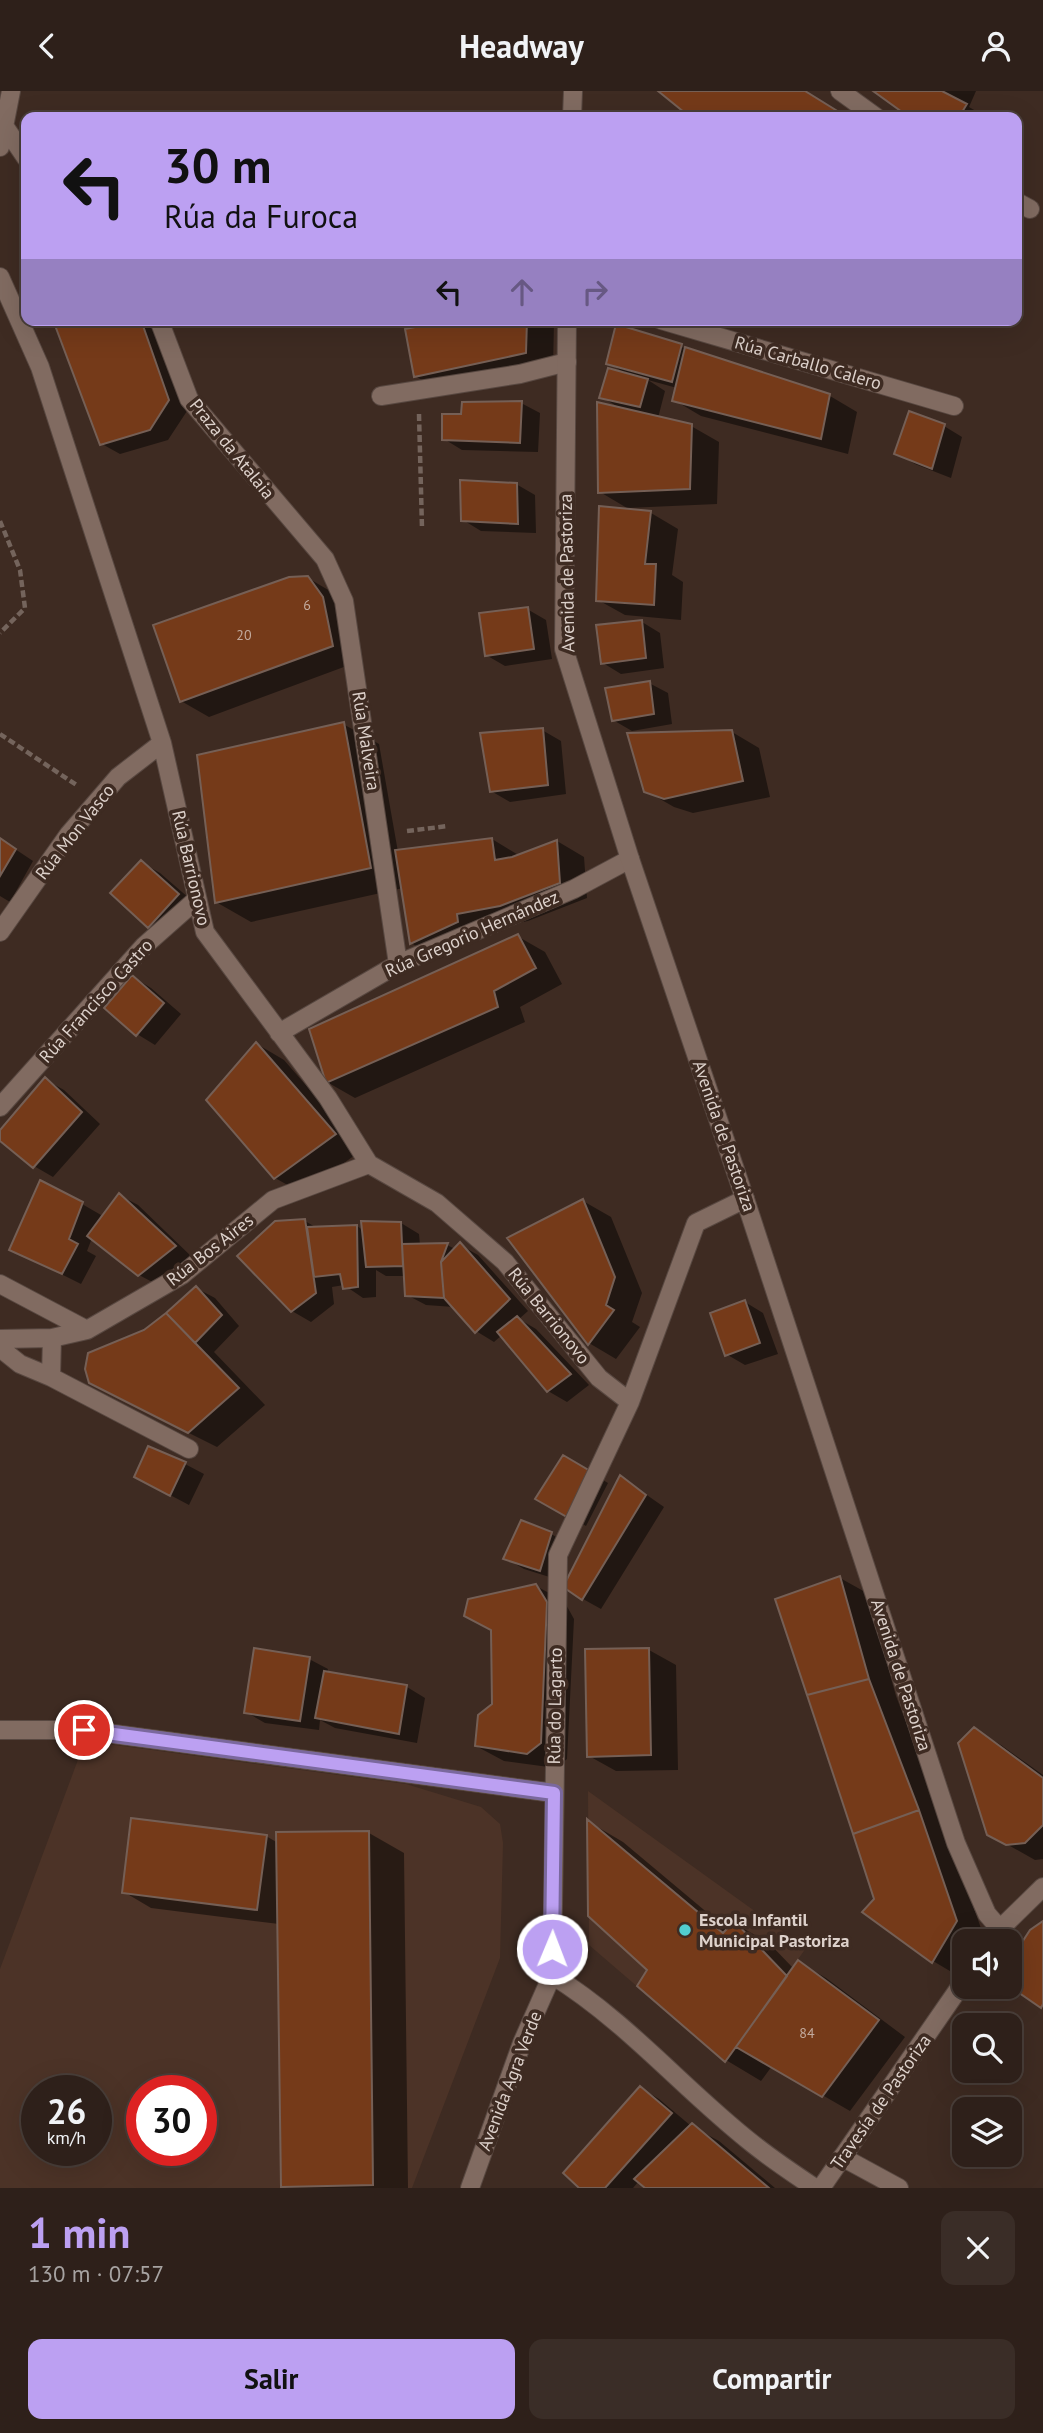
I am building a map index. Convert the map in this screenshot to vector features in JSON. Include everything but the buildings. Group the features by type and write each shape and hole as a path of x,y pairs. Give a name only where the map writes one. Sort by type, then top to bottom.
{"street":[{"path":"0,147 11,91"},
{"path":"571,112 573,91"},
{"path":"839,91 869,112"},
{"path":"5,127 21,151"},
{"name":"Rúa Barrionovo","path":"0,277 21,324"},
{"name":"Rúa Barrionovo","path":"22,326 40,366 162,743 205,932 328,1098 369,1164 437,1203 505,1262 598,1378 629,1402"},
{"name":"Praza da Atalaia","path":"161,326 189,399 301,531"},
{"name":"Avenida de Pastoriza","path":"567,326 565,649 630,859 745,1199 956,1843 993,1929"},
{"name":"Rúa Carballo Calero","path":"681,326 954,406"},
{"path":"381,396 520,374 567,362"},
{"name":"Rúa Malveira","path":"301,531 325,559 344,601 398,964"},
{"name":"Rúa Mon Vasco","path":"0,932 69,834 98,800 118,777 162,743"},
{"name":"Rúa Gregorio Hernández","path":"279,1033 398,964 574,889 630,859"},
{"name":"Rúa Francisco Castro","path":"0,1107 144,946 196,900"},
{"name":"Rúa Bos Aires","path":"0,1339 52,1338 87,1331 182,1276 274,1200 369,1164"},
{"name":"Rúa do Lagarto","path":"552,1975 558,1555 629,1402 696,1223 745,1199"},
{"path":"0,1284 87,1331"},
{"path":"51,1377 52,1338"},
{"path":"0,1347 20,1364 51,1377 189,1448"},
{"path":"0,1730 84,1730 554,1793"},
{"path":"1002,1929 1043,1887"},
{"path":"552,1975 578,1991 623,2026 752,2144 815,2188"},
{"name":"Avenida Agra Verde","path":"470,2188 522,2043 552,1975"},
{"name":"Travesía de Pastoriza","path":"821,2188 952,1998"},
{"path":"842,2157 899,2188"}],"path":[{"path":"419,410 422,528"},
{"path":"0,521 20,570 25,608 0,633"},
{"path":"0,734 98,800"},
{"path":"407,831 448,826"}],"shaded area":[{"path":"85,1741 406,1784 481,1807 500,1824 503,1843 500,1958 412,2188 0,2188 0,1969"},
{"name":"Escola Infantil Municipal Pastoriza","path":"588,1791 806,1948 725,2062 589,1945"}],"place":[{"name":"Escola Infantil Municipal Pastoriza","path":"685,1930"}],"route":[{"path":"84,1730 554,1793 552,1949"}]}
